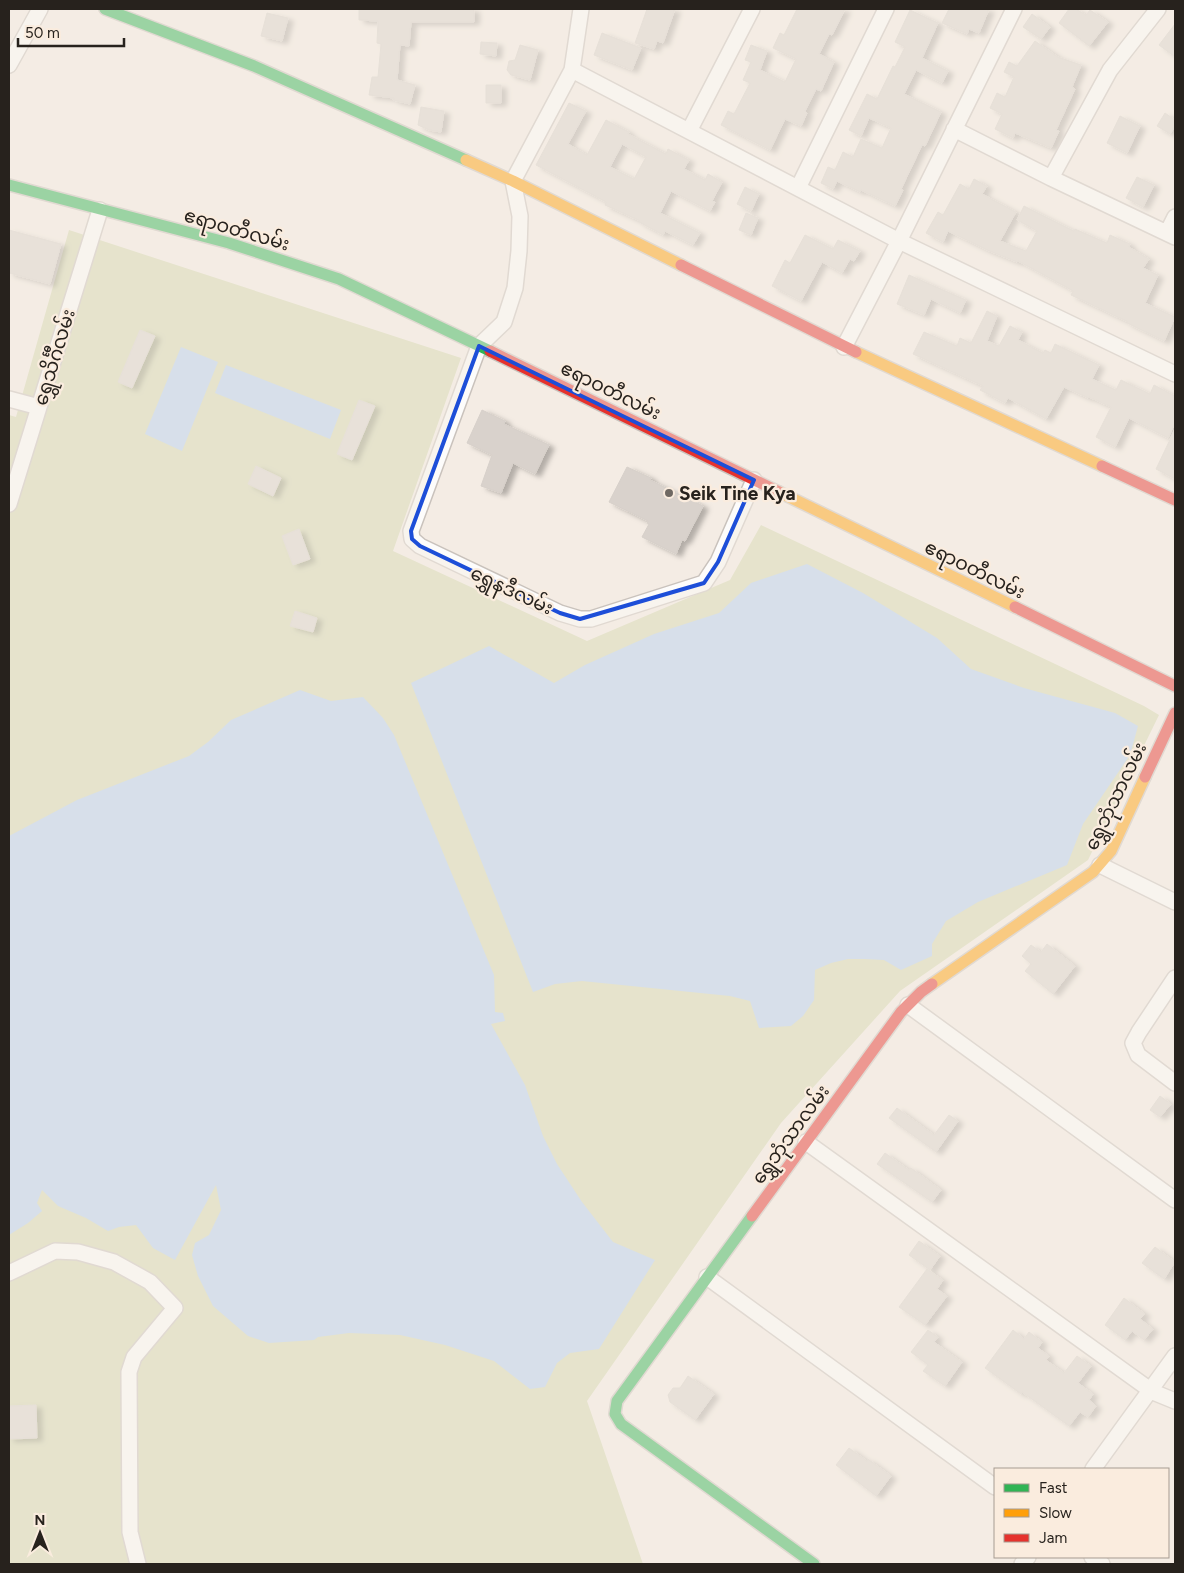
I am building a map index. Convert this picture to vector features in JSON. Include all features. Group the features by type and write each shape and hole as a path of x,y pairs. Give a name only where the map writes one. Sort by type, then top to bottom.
{"street":[{"path":"9,65 40,9"},
{"path":"105,9 254,66 513,181 844,346 1175,500"},
{"path":"478,346 504,322 515,288 520,216 513,181 572,70 581,9"},
{"path":"689,131 752,9"},
{"path":"798,188 886,9"},
{"path":"844,346 899,241 1014,9"},
{"path":"1051,178 1110,70 1158,9"},
{"path":"572,70 899,241 1175,374"},
{"path":"954,129 1171,235 1175,216"},
{"name":"ဧရာဝတီလမ်း","path":"9,185 228,243 339,279 1175,686"},
{"name":"ရွှေသိင်္ဂီလမ်း","path":"9,504 100,210"},
{"name":"ရွှေနဒီလမ်း","path":"478,346 411,531 412,539 420,546 560,613 580,618 591,618 704,583 718,562 754,480"},
{"path":"9,399 39,407"},
{"name":"ရွှေဘုံသာလမ်း","path":"814,1564 621,1424 615,1414 617,1401 908,1004 921,992 1100,866 1111,851 1175,713"},
{"path":"1100,866 1175,902"},
{"path":"1175,978 1133,1043 1138,1055 1175,1083"},
{"path":"908,1004 1175,1200"},
{"path":"806,1142 1150,1390 1162,1397 1175,1401"},
{"path":"9,1273 55,1252 78,1252 114,1262 150,1282 175,1308 134,1357 130,1372 130,1532 138,1564"},
{"path":"707,1277 994,1486"},
{"path":"1094,1468 1175,1356"}],"highlighted area":[{"path":"479,346 754,480 718,562 704,583 580,619 560,613 420,546 412,539 411,531"}],"green space":[{"path":"69,230 461,358 393,551 587,641 730,580 761,525 1144,706 1159,715 1088,860 900,991 781,1123 587,1401 643,1564 9,1564 9,415 16,417"}],"water":[{"path":"181,347 218,362 182,451 145,434"},
{"path":"226,365 341,410 330,439 215,393"},
{"path":"807,564 863,593 937,638 971,669 1024,688 1115,713 1138,726 1130,755 1083,824 1067,865 978,902 946,921 932,944 932,956 901,970 884,960 848,959 831,963 815,970 814,1000 803,1016 791,1026 759,1028 750,1001 730,996 582,981 555,984 533,992 411,683 489,646 554,683 585,665 654,634 719,613 751,583"},
{"path":"300,690 331,701 363,697 383,718 394,735 494,975 495,1012 503,1013 505,1021 491,1024 525,1085 543,1136 557,1164 582,1202 613,1242 655,1260 599,1349 570,1353 557,1363 545,1387 530,1389 494,1361 445,1345 400,1335 349,1333 318,1337 314,1340 269,1343 248,1336 213,1306 198,1276 192,1255 195,1243 209,1235 221,1210 216,1185 175,1260 153,1248 136,1225 119,1227 108,1231 86,1218 58,1206 42,1190 37,1203 42,1211 9,1235 9,836 77,800 189,756 208,742 231,720"}],"building":[{"path":"359,9 474,9 474,22 411,22 409,46 400,45 397,80 415,85 410,104 393,100 394,98 369,95 372,77 378,77 381,44 377,43 378,21 359,20"},
{"path":"647,9 675,9 663,43 657,41 654,49 635,43"},
{"path":"797,9 845,9 832,35 829,34 819,54 834,62 821,91 816,89 805,111 807,113 801,126 785,119 770,150 721,125 728,111 734,114 750,83 743,80 751,62 745,60 751,45 767,51 760,70 785,82 796,59 773,48 780,33 784,35"},
{"path":"949,9 989,9 979,33 969,29 967,34 942,23"},
{"path":"1069,9 1076,9 1086,15 1090,10 1108,22 1089,46 1059,23"},
{"path":"910,10 938,23 922,58 948,71 942,83 916,70 904,94 941,112 925,146 922,145 895,206 837,181 833,189 821,183 828,167 835,170 843,152 853,157 861,139 882,148 891,128 869,118 861,136 849,130 867,94 877,99 893,66 895,67 905,47 895,42"},
{"path":"267,13 288,18 282,41 261,36"},
{"path":"1032,14 1050,27 1041,39 1023,27"},
{"path":"1175,24 1175,57 1159,45"},
{"path":"602,33 641,48 632,70 594,55"},
{"path":"1035,41 1058,57 1081,65 1072,87 1075,89 1056,130 1059,131 1051,148 1015,133 1013,138 995,129 1002,114 990,108 997,93 1005,97 1014,77 1004,72 1009,62 1017,66"},
{"path":"481,42 497,43 496,56 480,54"},
{"path":"520,45 538,50 530,80 511,75 507,70 509,61 515,60"},
{"path":"486,85 501,85 501,103 486,103"},
{"path":"569,103 586,111 568,144 587,155 606,120 666,154 668,149 689,160 684,169 705,180 708,174 722,182 712,201 715,202 710,211 671,191 660,213 700,233 693,245 665,231 663,235 640,221 605,205 606,202 536,165","holes":["622,144 646,157 634,179 610,167"]},
{"path":"421,107 444,111 441,132 429,130 418,125"},
{"path":"1165,113 1175,120 1175,126 1170,134 1157,126"},
{"path":"1120,116 1140,126 1127,153 1107,143"},
{"path":"1137,177 1154,185 1143,207 1126,198"},
{"path":"974,179 987,186 982,194 1016,212 1000,241 1026,251 1037,231 1017,220 1024,206 1074,231 1075,229 1107,243 1110,235 1130,244 1129,247 1149,259 1143,268 1158,275 1145,303 1175,317 1164,341 1071,295 1073,291 1018,261 987,250 948,231 943,242 926,233 938,212 943,215 960,184 969,189"},
{"path":"745,187 759,194 751,211 737,204"},
{"path":"746,213 758,218 751,235 739,230"},
{"path":"9,230 61,244 50,284 9,273"},
{"path":"805,235 833,249 838,240 860,251 854,261 850,259 842,273 822,262 801,301 772,286 785,260 790,263"},
{"path":"909,275 966,300 960,313 931,299 924,315 897,304"},
{"path":"987,311 997,316 987,341 999,346 1010,326 1022,332 1018,340 1043,353 1045,350 1051,353 1055,344 1099,365 1092,379 1116,390 1121,380 1150,394 1154,385 1175,396 1175,423 1168,438 1129,418 1115,447 1096,437 1111,407 1064,387 1046,419 1008,398 1005,403 980,390 983,386 913,354 924,332 957,346 960,338 971,343"},
{"path":"140,330 155,336 132,388 118,382"},
{"path":"359,400 375,406 352,460 337,454"},
{"path":"482,410 505,421 504,424 549,445 535,474 513,463 501,493 481,486 492,455 467,443"},
{"path":"1175,429 1175,479 1156,469"},
{"path":"256,466 281,478 273,496 248,484"},
{"path":"627,467 703,506 685,541 682,540 676,554 642,537 649,524 647,523 648,521 609,502"},
{"path":"299,529 310,559 293,565 282,536"},
{"path":"295,611 317,618 313,632 290,626"},
{"path":"1047,944 1075,966 1053,994 1025,971 1031,964 1022,956 1031,945 1041,952"},
{"path":"1160,1096 1171,1104 1160,1117 1150,1110"},
{"path":"897,1108 934,1135 949,1115 958,1121 936,1152 889,1118"},
{"path":"885,1153 909,1170 911,1168 941,1190 932,1202 877,1164"},
{"path":"919,1241 940,1256 930,1270 909,1255"},
{"path":"1155,1247 1175,1262 1164,1279 1142,1263"},
{"path":"927,1269 943,1280 937,1289 947,1296 925,1325 899,1307"},
{"path":"1124,1298 1145,1314 1140,1319 1153,1329 1144,1340 1132,1331 1125,1340 1105,1325"},
{"path":"928,1330 938,1337 934,1342 962,1362 945,1386 923,1371 928,1365 911,1352"},
{"path":"1013,1330 1024,1339 1029,1332 1042,1342 1038,1348 1049,1356 1046,1360 1064,1373 1077,1356 1091,1366 1078,1383 1093,1394 1089,1400 1096,1406 1088,1417 1080,1412 1069,1426 985,1368"},
{"path":"688,1376 714,1394 695,1420 670,1402 668,1395 673,1388 680,1388"},
{"path":"36,1405 37,1438 9,1439 9,1406"},
{"path":"849,1448 891,1476 876,1496 836,1465"}],"traffic: fast":[{"path":"105,9 254,66 466,160"},
{"path":"9,185 229,243 339,279 490,351"},
{"path":"752,1216 617,1401 615,1414 621,1424 814,1564"}],"traffic: slow":[{"path":"466,160 513,181 681,265"},
{"path":"856,352 1102,466"},
{"path":"779,492 1015,607"},
{"path":"932,984 1093,872 1111,851 1145,777"}],"traffic: jam":[{"path":"681,265 856,352"},
{"path":"490,351 779,492"},
{"path":"1102,466 1175,500"},
{"path":"1015,607 1175,686"},
{"path":"1145,777 1175,713"},
{"path":"752,1216 901,1012 932,984"}],"place":[{"name":"Seik Tine Kya","path":"669,493"}]}
